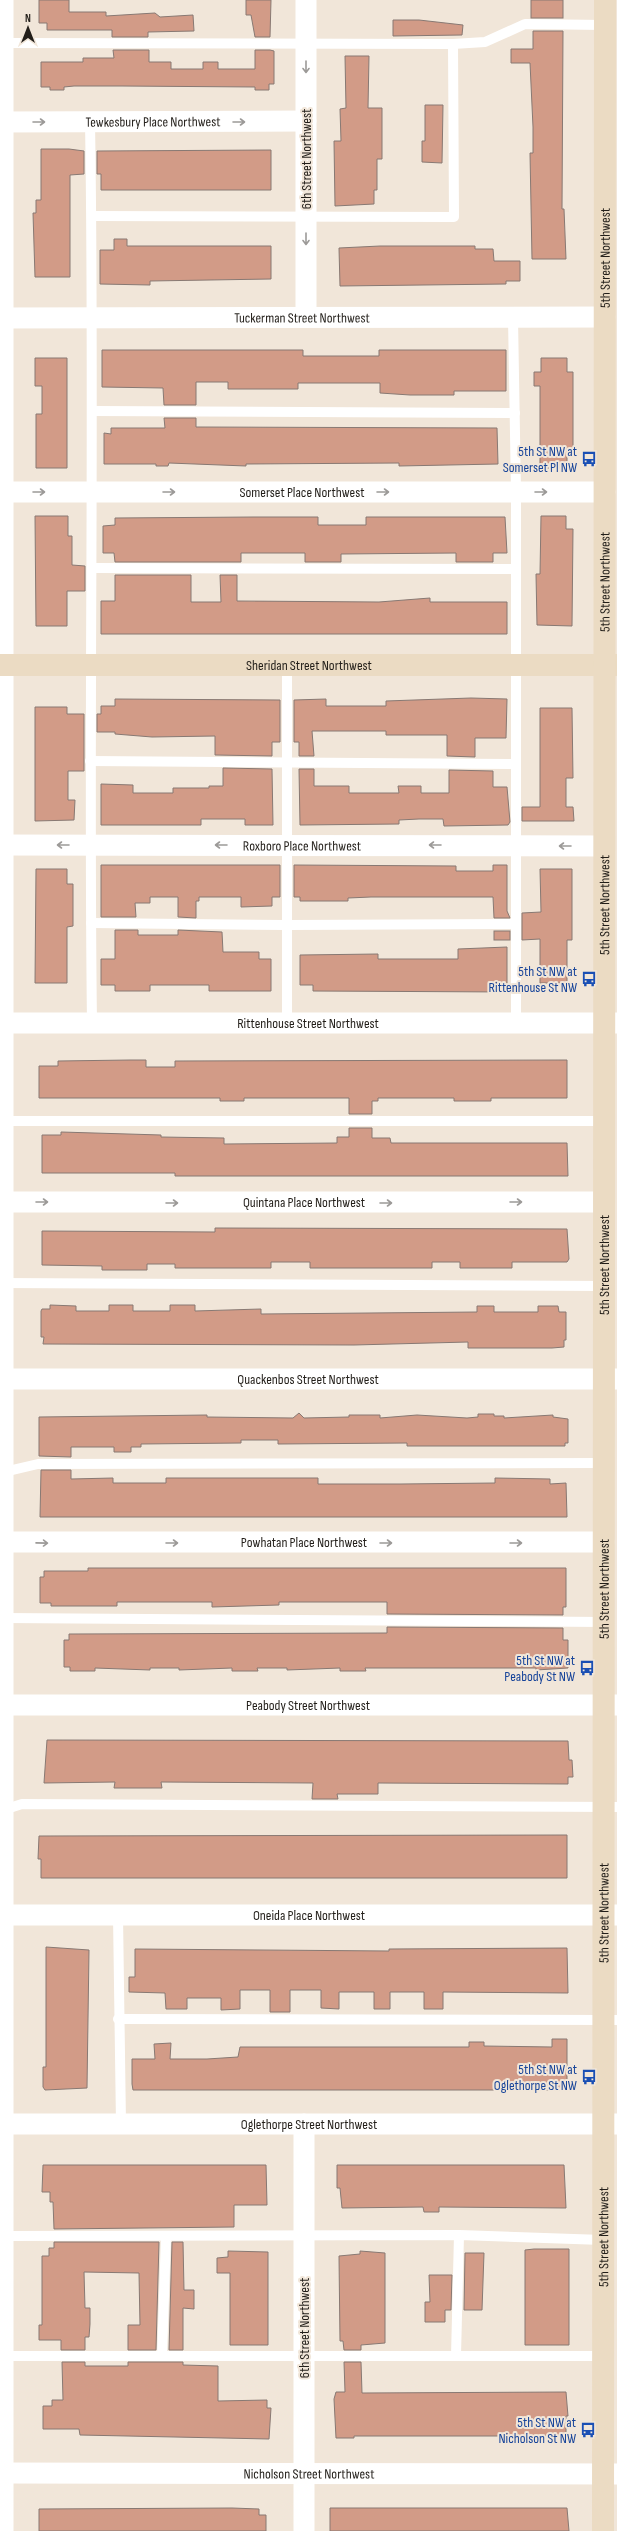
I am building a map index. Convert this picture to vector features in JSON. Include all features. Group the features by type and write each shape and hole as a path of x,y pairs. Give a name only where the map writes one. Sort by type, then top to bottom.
{"street":[{"path":"3,0 1,665 1,1121 3,1202 1,1379 3,1542 3,2531"},
{"name":"6th Street Northwest","path":"306,0 306,318"},
{"name":"5th Street Northwest","path":"603,2531 610,2474 604,2356 604,2240 610,2124 610,1705 604,1622 610,1591 604,1542 604,1463 611,1379 604,1286 604,1121 611,1023 611,665 605,492 605,0"},
{"name":"Tewkesbury Place Northwest","path":"2,122 306,121"},
{"name":"Tuckerman Street Northwest","path":"2,318 605,317"},
{"name":"Somerset Place Northwest","path":"2,492 605,492"},
{"name":"Sheridan Street Northwest","path":"1,665 611,665"},
{"name":"Roxboro Place Northwest","path":"2,845 611,846"},
{"name":"Rittenhouse Street Northwest","path":"2,1023 611,1023"},
{"name":"Quintana Place Northwest","path":"3,1202 604,1202"},
{"name":"Quackenbos Street Northwest","path":"1,1379 611,1379"},
{"name":"Powhatan Place Northwest","path":"3,1542 604,1542"},
{"name":"Peabody Street Northwest","path":"2,1705 610,1705"},
{"name":"Oneida Place Northwest","path":"2,1915 610,1915"},
{"name":"Oglethorpe Street Northwest","path":"2,2124 610,2124"},
{"name":"6th Street Northwest","path":"304,2124 304,2531"},
{"name":"Nicholson Street Northwest","path":"2,2473 610,2474"}],"lane":[{"path":"3,42 306,42 453,44 485,42 525,24 605,25"},
{"path":"92,216 454,217 453,44"},
{"path":"90,122 93,318 93,492 90,665 92,1023"},
{"path":"513,318 516,492 516,1023"},
{"path":"93,411 515,413"},
{"path":"92,568 515,569"},
{"path":"287,665 287,1023"},
{"path":"90,761 287,761 515,764"},
{"path":"91,923 287,925 515,924"},
{"path":"1,1121 604,1121"},
{"path":"2,1284 604,1286"},
{"path":"2,1473 38,1464 604,1463"},
{"path":"3,1618 604,1622"},
{"path":"2,1811 22,1804 610,1807"},
{"path":"118,1915 118,2019 121,2124"},
{"path":"118,2019 610,2020"},
{"path":"456,2356 459,2235"},
{"path":"3,2236 459,2235 604,2240"},
{"path":"162,2356 166,2236"},
{"path":"3,2356 604,2356"}],"building":[{"path":"39,0 69,0 69,12 106,12 106,16 155,13 160,17 193,15 194,31 148,32 148,37 112,37 112,30 47,30 47,23 39,23"},
{"path":"246,0 271,0 270,37 255,37 251,15 246,15"},
{"path":"531,0 563,0 563,18 531,18"},
{"path":"393,20 419,20 463,25 462,35 393,36"},
{"path":"533,31 563,31 562,209 564,209 566,259 532,259 530,153 533,153 533,127 530,63 511,63 511,49 533,49"},
{"path":"113,50 149,50 149,62 171,62 171,69 203,69 203,62 218,62 218,69 255,69 255,50 270,50 274,51 274,84 269,84 269,90 255,90 255,87 74,86 64,87 64,90 50,90 50,87 41,87 41,62 83,62 83,58 114,58"},
{"path":"345,56 369,56 368,108 382,108 382,159 377,159 377,190 374,190 374,204 335,206 334,141 341,141 340,109 346,108"},
{"path":"425,105 443,105 442,163 422,162 422,141 425,141"},
{"path":"41,149 69,149 84,151 84,174 70,175 70,277 35,277 33,213 36,213 36,200 41,200"},
{"path":"271,150 271,190 101,190 101,174 97,174 97,151"},
{"path":"114,239 127,239 127,246 271,246 271,279 150,281 150,285 100,284 100,250 114,250"},
{"path":"380,246 475,246 475,249 493,249 494,261 520,261 520,281 506,281 506,284 340,286 339,248"},
{"path":"102,350 303,350 303,356 379,356 379,350 506,350 506,391 454,391 454,395 410,395 380,393 380,383 298,383 298,389 228,389 228,382 196,382 196,405 164,405 163,388 102,387"},
{"path":"35,358 67,358 67,468 36,468 36,414 42,414 42,386 35,386"},
{"path":"541,358 567,358 567,372 573,372 573,454 567,454 567,468 540,468 540,386 534,386 534,372 541,372"},
{"path":"164,418 196,418 196,427 497,428 498,464 399,466 399,463 246,464 246,466 169,463 168,466 156,466 156,464 104,464 104,433 111,434 111,428 165,428"},
{"path":"35,516 68,516 68,536 72,536 72,565 85,566 85,591 67,591 67,626 36,626"},
{"path":"541,516 566,516 566,529 573,529 572,626 537,625 536,574 540,574"},
{"path":"318,517 318,525 366,525 366,517 505,517 507,553 493,553 493,562 456,562 456,553 341,554 341,562 305,562 305,553 241,553 241,562 115,562 114,553 103,553 103,526 115,525 115,518"},
{"path":"115,575 191,575 191,602 221,602 220,575 237,575 237,601 379,602 430,598 430,602 507,602 507,634 101,634 101,601 115,601"},
{"path":"471,698 507,699 506,738 475,738 475,757 447,756 447,735 386,735 386,731 312,731 314,756 299,756 299,742 294,742 294,700 326,699 326,706 386,706 386,701"},
{"path":"115,699 280,700 280,742 272,742 272,756 215,755 215,736 152,737 115,734 115,732 97,732 97,714 101,714 101,706 115,706"},
{"path":"35,707 67,707 67,714 84,714 84,771 68,771 68,800 75,800 74,820 35,821"},
{"path":"540,708 572,708 573,778 566,778 566,807 573,807 574,821 522,821 522,807 540,807"},
{"path":"223,768 272,769 273,825 245,825 245,819 201,819 201,825 101,825 101,784 133,785 133,793 173,793 173,788 209,788 209,786 223,786"},
{"path":"299,769 314,769 314,786 349,786 349,793 399,793 398,786 421,786 421,793 449,793 449,770 493,771 493,787 507,787 510,822 508,825 444,826 443,819 419,819 399,820 399,824 300,825"},
{"path":"101,865 280,865 280,897 272,897 272,906 241,907 241,897 199,897 199,901 196,901 196,918 178,917 178,897 150,897 150,903 135,903 136,917 101,917"},
{"path":"294,865 456,866 456,871 493,871 493,865 507,865 507,911 510,918 494,918 493,897 371,897 348,898 348,901 300,901 300,897 294,897"},
{"path":"36,869 67,869 67,884 73,884 73,926 67,927 67,983 35,983"},
{"path":"540,869 572,869 572,940 567,940 567,983 540,983 540,939 522,940 522,913 541,912"},
{"path":"115,930 138,930 138,935 178,935 178,930 222,932 223,952 259,952 259,959 271,959 271,991 209,991 209,985 150,985 150,991 115,991 115,985 101,985 101,959 115,959"},
{"path":"494,931 510,931 510,940 494,940"},
{"path":"507,947 507,992 313,991 313,985 300,985 300,955 378,954 378,959 458,959 458,949"},
{"path":"146,1060 146,1067 175,1067 175,1061 567,1060 567,1098 491,1098 491,1101 454,1101 454,1098 378,1098 378,1101 372,1101 372,1114 349,1114 349,1098 244,1098 244,1101 220,1101 220,1098 39,1098 39,1066 58,1066 58,1061"},
{"path":"349,1128 372,1128 372,1138 390,1138 391,1143 567,1143 568,1176 175,1176 175,1173 42,1173 42,1135 61,1135 61,1132 161,1135 161,1137 224,1138 224,1144 337,1143 337,1137 349,1137"},
{"path":"215,1228 567,1229 569,1259 567,1262 512,1262 512,1268 460,1268 460,1262 432,1262 432,1268 310,1268 310,1262 271,1262 271,1268 175,1268 175,1264 147,1264 147,1270 102,1270 102,1266 42,1265 42,1231 215,1232"},
{"path":"50,1305 76,1306 76,1311 109,1311 109,1305 133,1305 133,1311 170,1311 170,1305 195,1305 195,1311 261,1309 261,1314 477,1312 477,1306 494,1306 494,1312 538,1312 538,1306 558,1306 559,1312 566,1312 566,1340 564,1340 564,1347 552,1348 468,1348 468,1342 354,1345 43,1344 44,1337 41,1337 41,1311 42,1309 50,1309"},
{"path":"299,1413 304,1418 349,1417 349,1415 380,1415 380,1418 417,1415 467,1418 478,1417 478,1414 494,1414 494,1416 504,1416 504,1418 553,1415 553,1417 568,1419 568,1443 565,1443 565,1446 407,1446 407,1443 278,1444 278,1440 241,1440 241,1443 141,1444 141,1447 131,1447 131,1452 114,1452 114,1447 71,1447 71,1457 39,1456 39,1417 207,1415 207,1417 293,1418"},
{"path":"41,1470 71,1470 71,1479 113,1478 113,1483 166,1483 166,1478 318,1478 318,1484 495,1483 495,1478 550,1479 550,1484 566,1483 567,1517 40,1517"},
{"path":"88,1568 566,1568 566,1607 563,1607 563,1615 387,1614 387,1602 279,1602 279,1605 212,1607 212,1602 117,1602 117,1606 51,1606 51,1603 40,1603 40,1577 44,1577 44,1571 88,1571"},
{"path":"387,1627 563,1628 563,1640 568,1640 568,1668 536,1670 536,1668 365,1668 366,1671 340,1671 340,1668 287,1670 287,1668 257,1668 258,1671 232,1671 232,1668 179,1670 179,1668 150,1668 150,1670 95,1668 95,1671 70,1671 70,1667 64,1667 64,1640 69,1640 69,1634 387,1633"},
{"path":"47,1740 568,1741 569,1760 572,1760 573,1777 568,1777 568,1784 378,1783 378,1794 337,1794 338,1799 312,1799 313,1783 161,1782 162,1788 114,1788 115,1782 44,1783"},
{"path":"567,1835 567,1878 41,1878 41,1859 38,1859 39,1836"},
{"path":"46,1947 89,1950 87,2088 45,2090 43,2087 43,2067 46,2067"},
{"path":"567,1948 568,1993 443,1992 443,2009 424,2009 424,1992 390,1992 390,2009 374,2009 374,1992 339,1992 339,2009 321,2008 321,1990 290,1990 290,2012 270,2012 270,1990 240,1990 240,2009 221,2010 221,1998 187,1998 187,2009 166,2009 165,1993 129,1992 129,1977 135,1977 135,1949 389,1951 389,1949"},
{"path":"552,2039 567,2039 567,2090 133,2090 132,2084 132,2059 155,2059 154,2044 171,2043 170,2059 207,2059 238,2057 240,2047 469,2047 469,2042 484,2042 484,2046 552,2047"},
{"path":"43,2165 266,2165 267,2205 234,2205 234,2227 54,2229 53,2202 50,2202 50,2192 42,2192"},
{"path":"337,2165 564,2165 566,2208 439,2207 439,2212 424,2212 423,2207 342,2208 340,2188 337,2188"},
{"path":"54,2242 159,2242 156,2350 128,2350 128,2325 140,2325 139,2273 84,2272 85,2308 90,2308 89,2337 85,2337 85,2350 61,2350 61,2340 39,2340 39,2325 42,2325 42,2256 49,2256 49,2248 54,2248"},
{"path":"172,2242 183,2242 184,2290 194,2290 194,2309 183,2308 183,2350 169,2350"},
{"path":"569,2249 569,2345 525,2345 525,2250"},
{"path":"228,2251 268,2252 268,2345 230,2345 230,2273 217,2273 217,2258 228,2257"},
{"path":"360,2251 385,2253 385,2343 361,2345 361,2350 344,2350 343,2341 340,2341 339,2256 360,2254"},
{"path":"465,2253 484,2253 482,2310 464,2310"},
{"path":"429,2275 452,2275 451,2310 445,2310 445,2322 425,2322 425,2302 430,2302"},
{"path":"62,2362 85,2362 85,2366 128,2366 128,2362 183,2362 183,2365 218,2366 218,2401 267,2400 267,2408 271,2408 269,2439 80,2435 79,2429 43,2429 43,2406 52,2406 52,2400 63,2400"},
{"path":"344,2362 361,2362 362,2393 566,2392 568,2416 566,2416 566,2436 354,2436 354,2438 336,2438 334,2399 336,2392 345,2392"},
{"path":"330,2508 567,2508 569,2531 330,2531"},
{"path":"39,2509 259,2509 259,2515 266,2515 266,2531 39,2531"}],"place":[{"name":"5th St NW at Somerset Pl NW","path":"589,459"},
{"name":"5th St NW at Rittenhouse St NW","path":"589,979"},
{"name":"5th St NW at Peabody St NW","path":"587,1668"},
{"name":"5th St NW at Oglethorpe St NW","path":"589,2077"},
{"name":"5th St NW at Nicholson St NW","path":"588,2430"}]}
